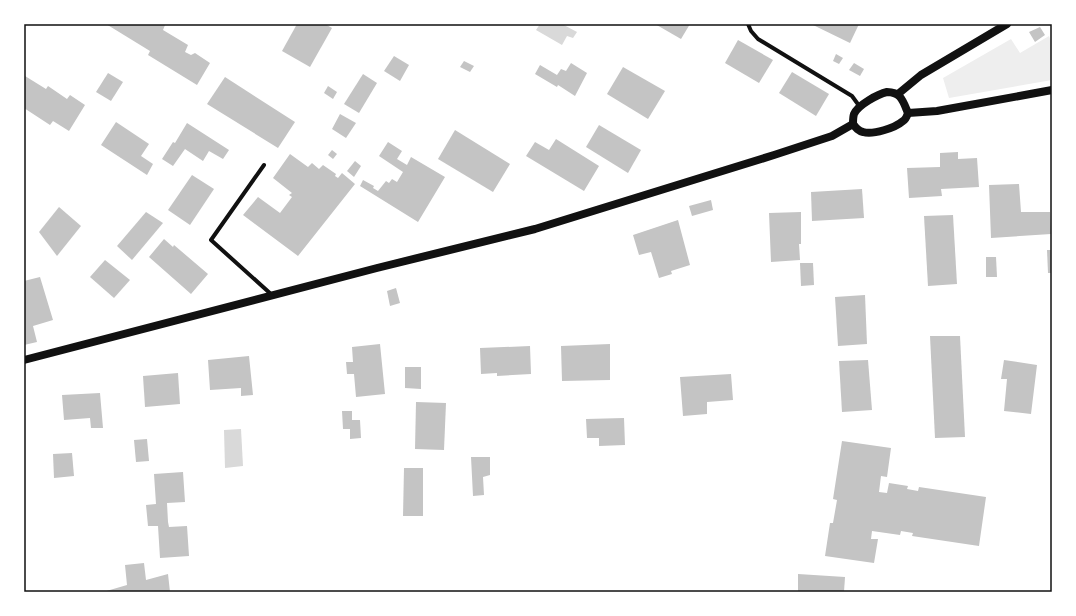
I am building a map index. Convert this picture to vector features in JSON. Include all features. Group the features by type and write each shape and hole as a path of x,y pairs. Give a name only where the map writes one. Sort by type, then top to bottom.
{"main road":[{"path":"898,94 921,75 1007,24"},
{"path":"908,113 937,111 1052,90"},
{"path":"892,92 898,94 902,98 908,113 904,121 889,129 873,133 863,133 857,130 853,124 854,114 861,107 880,94 892,92"},
{"path":"24,360 272,295 535,229 832,136 853,124"}],"street":[{"path":"748,24 751,31 758,39 852,96 861,107"},
{"path":"264,165 211,240 272,295"}],"shaded area":[{"path":"540,24 562,24 577,32 573,38 567,36 562,45 536,30"},
{"path":"1049,36 1052,44 1052,80 949,98 943,78 1011,39 1020,53"},
{"path":"241,429 243,466 225,468 224,430"}],"building":[{"path":"106,24 163,24 165,25 163,30 188,45 185,52 191,55 195,53 210,63 197,85 148,55 150,51"},
{"path":"297,24 325,24 332,28 310,67 282,51"},
{"path":"655,24 690,24 681,39"},
{"path":"811,24 859,24 850,43"},
{"path":"1040,27 1045,35 1035,42 1029,32"},
{"path":"738,40 773,60 759,83 725,63"},
{"path":"836,54 843,58 839,64 833,61"},
{"path":"394,56 409,65 400,81 384,71"},
{"path":"464,61 474,66 470,72 460,67"},
{"path":"571,63 587,73 575,96 558,85 557,87 535,74 540,65 557,75 561,69 566,71"},
{"path":"854,63 864,69 860,76 849,70"},
{"path":"623,67 665,91 648,119 607,94"},
{"path":"792,72 829,94 816,116 779,93"},
{"path":"108,73 123,82 111,101 96,92"},
{"path":"363,74 377,83 359,113 344,104"},
{"path":"25,76 46,89 48,86 67,99 70,95 85,105 69,131 53,121 50,125 24,108"},
{"path":"225,77 295,122 278,148 207,104"},
{"path":"328,86 337,92 333,99 324,93"},
{"path":"340,114 356,123 346,138 332,129"},
{"path":"116,122 149,144 141,156 153,164 147,175 101,145"},
{"path":"187,123 229,150 223,159 209,151 203,161 185,149 173,166 162,159 173,142 175,143"},
{"path":"599,125 641,150 628,173 586,147"},
{"path":"455,130 510,164 493,192 438,159"},
{"path":"556,139 599,166 584,191 526,156 535,142 549,150"},
{"path":"388,142 402,151 397,159 407,165 411,157 445,177 418,222 360,186 363,180 374,186 373,188 378,191 386,181 389,183 392,179 397,182 403,172 379,156"},
{"path":"332,150 337,154 333,159 328,155"},
{"path":"958,152 958,159 977,158 979,187 941,189 942,196 909,198 907,168 940,167 940,153"},
{"path":"290,154 308,167 312,163 319,169 323,165 336,174 335,176 338,178 342,173 355,184 298,256 243,215 258,197 280,213 292,197 289,195 292,193 273,178"},
{"path":"355,161 361,166 354,177 347,171"},
{"path":"192,175 214,189 190,225 168,210"},
{"path":"1019,184 1021,212 1050,212 1051,234 991,238 989,185"},
{"path":"862,189 864,218 812,221 811,192"},
{"path":"711,200 713,210 692,216 689,206"},
{"path":"59,207 81,226 57,256 39,232"},
{"path":"146,212 163,223 132,260 117,246"},
{"path":"801,212 801,244 799,244 800,260 771,262 769,213"},
{"path":"953,215 957,284 928,286 924,216"},
{"path":"678,220 690,265 671,271 672,274 659,278 651,252 639,255 633,235"},
{"path":"164,239 173,247 174,245 208,274 191,294 149,257"},
{"path":"1047,250 1052,250 1052,273 1048,273"},
{"path":"986,257 996,257 997,277 986,277"},
{"path":"105,260 130,280 114,298 90,277"},
{"path":"800,263 813,263 814,285 801,286"},
{"path":"40,277 53,320 33,326 37,342 24,345 24,281"},
{"path":"396,288 400,303 390,306 387,291"},
{"path":"865,295 867,344 838,346 835,297"},
{"path":"930,336 960,336 965,437 935,438"},
{"path":"380,344 385,394 356,397 354,374 347,374 346,362 353,362 352,347"},
{"path":"610,344 610,380 562,381 561,346"},
{"path":"530,346 531,374 497,376 497,373 481,374 480,348"},
{"path":"249,356 253,395 241,396 241,388 210,390 208,360"},
{"path":"868,360 872,410 842,412 839,361"},
{"path":"1004,360 1037,365 1031,414 1004,411 1007,379 1001,379"},
{"path":"405,367 421,367 421,389 405,388"},
{"path":"178,373 180,404 145,407 143,376"},
{"path":"731,374 733,400 707,402 707,414 683,416 680,377"},
{"path":"100,393 103,428 91,428 90,418 64,420 62,395"},
{"path":"416,402 446,403 444,450 415,449"},
{"path":"342,411 352,411 352,420 360,420 361,438 350,439 350,429 343,429"},
{"path":"624,418 625,445 599,446 599,438 587,438 586,419"},
{"path":"147,439 149,461 136,462 134,440"},
{"path":"842,441 891,448 887,477 881,476 879,492 887,493 889,483 908,486 907,489 918,491 919,487 986,497 979,546 912,536 913,533 901,531 900,535 872,531 871,539 878,539 874,563 825,556 830,523 833,523 837,500 833,499"},
{"path":"72,453 74,476 54,478 53,454"},
{"path":"471,457 490,457 490,475 483,477 484,495 473,496"},
{"path":"404,468 423,468 423,516 403,516"},
{"path":"183,472 185,502 167,503 168,522 169,527 187,526 189,556 160,558 158,526 148,526 146,505 156,504 154,474"},
{"path":"144,563 146,580 168,574 170,592 103,592 127,585 125,565"},
{"path":"798,574 845,577 844,592 798,592"}]}
